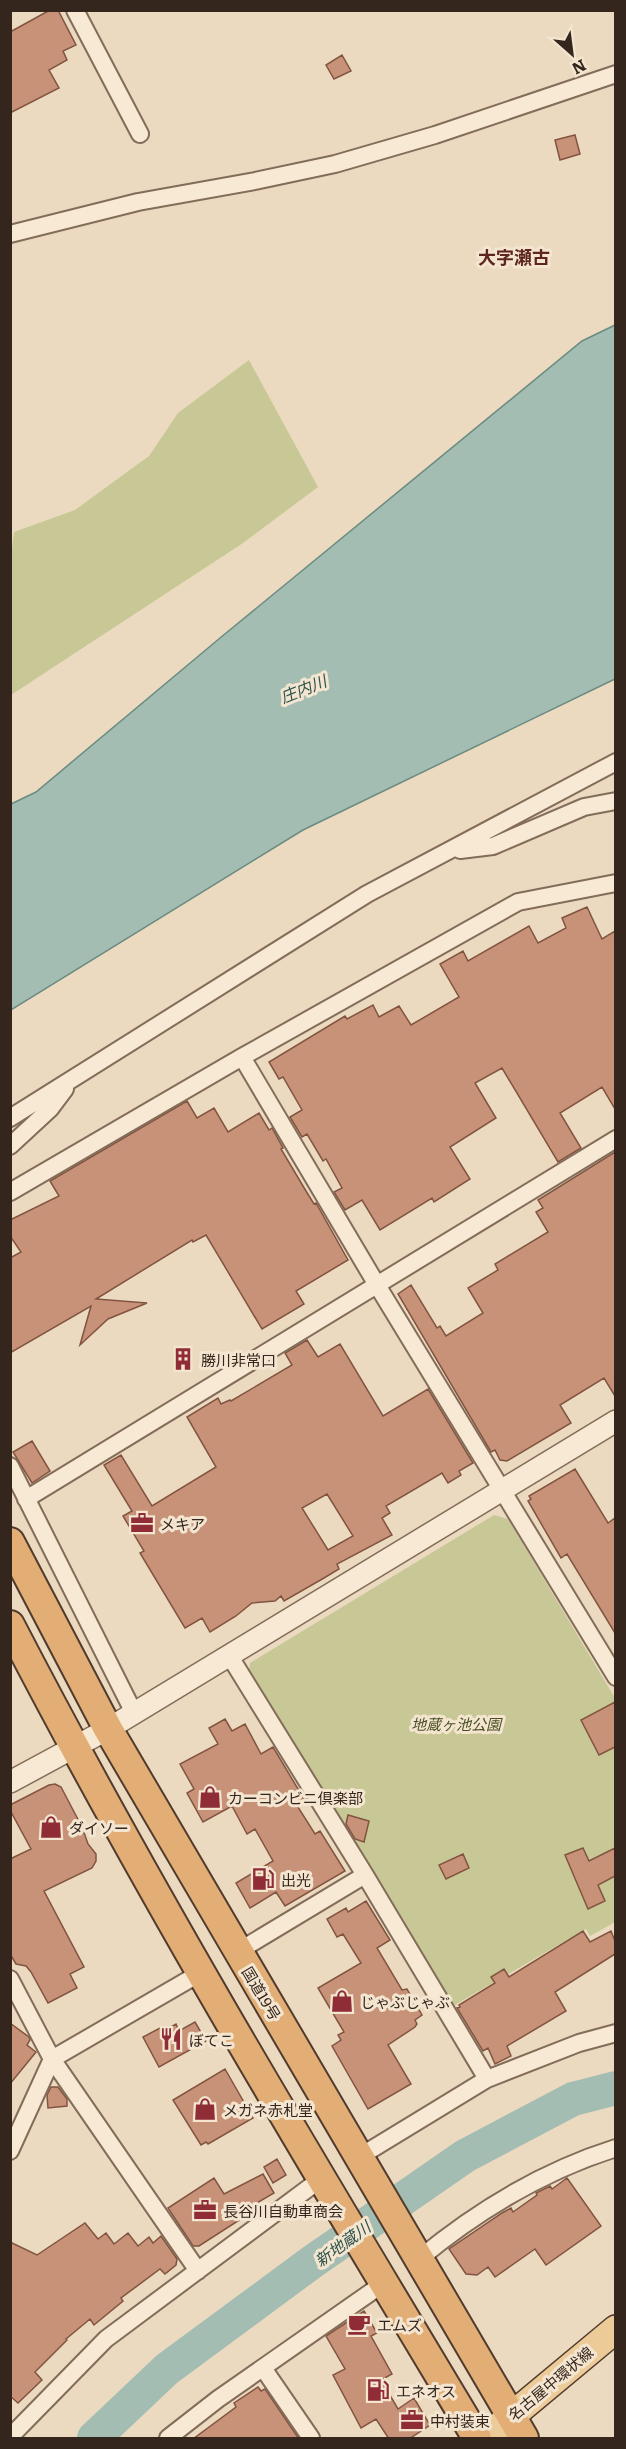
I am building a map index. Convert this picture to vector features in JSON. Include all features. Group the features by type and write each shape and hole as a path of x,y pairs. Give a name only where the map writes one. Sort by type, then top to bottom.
{"highway":[{"name":"国道19号","path":"10,1542 108,1729 517,2427"},
{"path":"10,1625 74,1749 201,1972 477,2439"}],"main road":[{"name":"名古屋中環状線","path":"485,2439 517,2427 615,2329"}],"street":[{"path":"75,10 140,134"},
{"path":"10,234 138,202 255,182 335,164 435,135 615,74"},
{"path":"10,1118 367,894 615,762"},
{"path":"450,851 493,846 584,807 615,801"},
{"path":"10,1192 242,1057 518,902 615,883"},
{"path":"242,1057 377,1285 615,1673"},
{"path":"10,1146 50,1109 70,1081"},
{"path":"26,1499 615,1139"},
{"path":"10,1782 108,1729 615,1421"},
{"path":"10,1466 134,1713"},
{"path":"230,1655 487,2079"},
{"path":"237,1952 365,1875"},
{"path":"10,2151 52,2059 201,1972"},
{"path":"10,1979 52,2059 198,2271"},
{"path":"363,2163 487,2079 579,2043 615,2033"},
{"path":"416,2254 519,2189 615,2148"},
{"path":"10,2437 106,2339 198,2271 326,2185"},
{"path":"168,2439 381,2277"},
{"path":"263,2368 311,2439"}],"green space":[{"path":"249,360 318,487 243,543 11,695 10,563 14,532 75,510 149,456 178,413"},
{"name":"地蔵ヶ池公園","path":"494,1515 508,1519 615,1698 615,1922 590,1936 586,1929 453,2006 249,1672 250,1663"}],"water":[{"name":"庄内川","path":"615,325 615,679 303,830 11,1010 11,804 36,792 582,341"}],"building":[{"path":"50,10 58,10 76,45 63,51 67,60 49,70 59,88 10,113 10,32"},
{"path":"342,55 351,71 334,79 326,65"},
{"path":"575,135 580,154 560,160 555,140"},
{"path":"587,907 602,939 615,931 615,1109 602,1087 560,1113 581,1148 558,1162 502,1068 475,1083 496,1118 450,1147 470,1179 434,1202 432,1198 380,1230 362,1200 345,1210 334,1192 342,1188 326,1159 323,1161 307,1134 302,1137 290,1117 302,1110 283,1077 279,1079 269,1062 345,1016 347,1019 373,1005 379,1017 399,1006 411,1025 459,997 440,964 463,951 468,961 529,926 538,943 566,928 562,918"},
{"path":"187,1101 197,1118 214,1108 228,1132 259,1113 269,1130 272,1128 283,1148 281,1149 314,1204 316,1203 348,1260 296,1291 304,1304 262,1329 206,1235 193,1242 192,1240 96,1299 147,1303 108,1319 80,1345 91,1306 10,1353 10,1258 21,1252 10,1236 10,1220 59,1196 50,1181"},
{"path":"615,1152 615,1396 604,1378 560,1405 571,1423 507,1461 500,1460 495,1450 491,1452 398,1294 411,1285 437,1328 440,1326 446,1336 483,1313 468,1288 498,1270 495,1264 548,1232 536,1212 543,1208 538,1200"},
{"path":"307,1340 318,1357 340,1344 383,1416 428,1389 473,1463 459,1471 461,1475 448,1483 442,1473 386,1506 390,1513 382,1518 392,1535 337,1564 339,1569 284,1601 281,1596 275,1601 252,1603 210,1632 202,1618 185,1628 140,1553 144,1551 123,1516 132,1511 104,1465 121,1455 152,1506 216,1467 187,1417 218,1398 221,1404 231,1401 292,1365 285,1353","holes":["327,1494 353,1536 328,1550 302,1508"]},
{"path":"32,1441 50,1471 32,1483 13,1452"},
{"path":"575,1469 608,1523 615,1518 615,1633 567,1554 561,1558 528,1501 531,1499 529,1496"},
{"path":"615,1702 615,1747 599,1755 581,1720"},
{"path":"225,1719 232,1731 245,1724 261,1754 273,1747 304,1799 296,1804 315,1834 320,1831 345,1871 285,1906 276,1892 250,1908 236,1883 273,1861 255,1829 247,1834 232,1806 203,1822 187,1793 194,1789 180,1764 218,1744 209,1728"},
{"path":"55,1784 61,1787 82,1827 88,1844 96,1854 96,1861 92,1868 44,1891 84,1967 70,1974 77,1988 48,2003 31,1972 26,1966 16,1964 10,1954 10,1859 31,1849 10,1810 10,1805"},
{"path":"348,1815 369,1821 364,1842 355,1839 346,1824"},
{"path":"583,1848 589,1861 615,1848 615,1876 598,1885 605,1901 588,1909 565,1855"},
{"path":"463,1854 469,1868 446,1879 439,1865"},
{"path":"366,1901 390,1940 377,1948 402,1990 407,1989 422,2015 415,2020 417,2024 415,2027 388,2045 411,2084 368,2109 332,2046 341,2040 338,2035 344,2032 318,1988 361,1963 343,1934 337,1937 327,1919 346,1908 348,1912"},
{"path":"583,1931 590,1942 611,1931 615,1941 615,1954 555,1992 566,2011 507,2046 511,2056 495,2064 488,2048 483,2051 457,2008 495,1983 491,1977 504,1969 509,1977"},
{"path":"195,2022 206,2041 159,2067 143,2037 162,2027 164,2031 176,2024 179,2031"},
{"path":"10,2023 29,2037 27,2045 36,2052 10,2084"},
{"path":"225,2069 253,2118 208,2144 206,2142 201,2145 173,2100"},
{"path":"51,2087 58,2087 67,2099 67,2106 48,2108 47,2095"},
{"path":"277,2159 286,2175 273,2183 264,2167"},
{"path":"263,2174 274,2193 238,2214 241,2219 199,2246 193,2246 168,2208 214,2178 224,2194"},
{"path":"567,2178 601,2226 546,2265 535,2249 495,2277 488,2267 477,2275 466,2274 449,2249 502,2213 511,2208 513,2212 537,2195 536,2193 550,2186 552,2189"},
{"path":"85,2223 98,2239 106,2233 114,2244 128,2233 138,2246 149,2237 153,2243 161,2236 177,2259 176,2265 165,2274 160,2269 121,2298 123,2301 94,2325 90,2319 66,2339 35,2372 42,2380 18,2403 10,2396 10,2242 37,2255"},
{"path":"364,2311 377,2333 371,2336 392,2374 381,2380 398,2409 414,2398 430,2425 409,2439 389,2439 376,2419 361,2428 333,2375 345,2369 326,2336"},
{"path":"258,2387 261,2391 265,2389 299,2439 193,2439 236,2407 234,2403"}],"waterway":[{"name":"新地蔵川","path":"94,2438 167,2369 312,2262 465,2156 573,2099 616,2088"}],"place":[{"name":"勝川非常口","path":"183,1359"},
{"name":"メキア","path":"142,1523"},
{"name":"カーコンビニ倶楽部","path":"210,1797"},
{"name":"ダイソー","path":"51,1827"},
{"name":"出光","path":"263,1879"},
{"name":"じゃぶじゃぶ","path":"342,2001"},
{"name":"ぼてこ","path":"171,2039"},
{"name":"メガネ赤札堂","path":"205,2109"},
{"name":"長谷川自動車商会","path":"205,2210"},
{"name":"エムズ","path":"359,2324"},
{"name":"エネオス","path":"378,2390"},
{"name":"中村装束","path":"412,2420"}],"district":[{"name":"大字瀬古","path":"514,256"}]}
